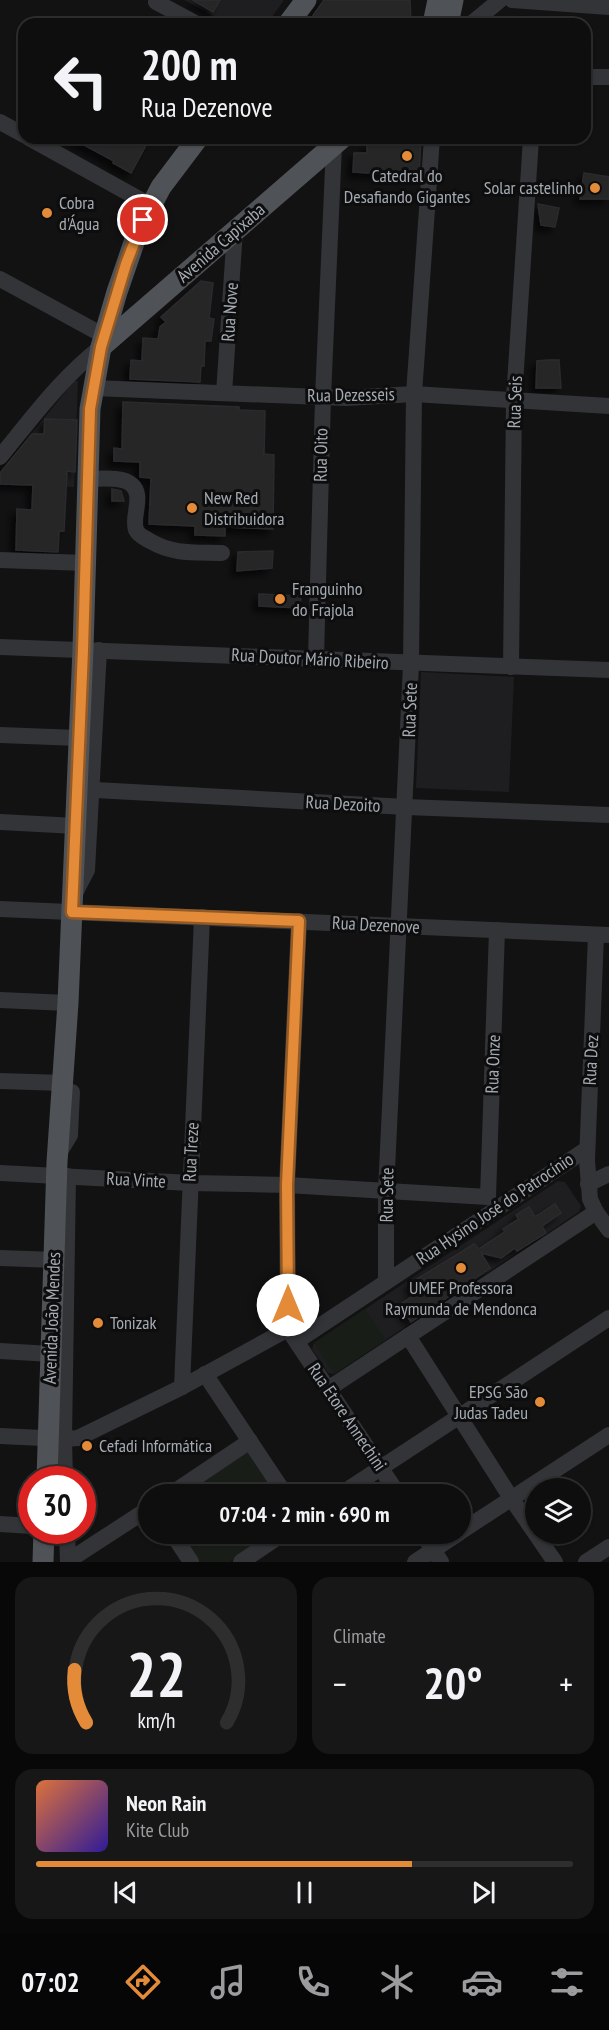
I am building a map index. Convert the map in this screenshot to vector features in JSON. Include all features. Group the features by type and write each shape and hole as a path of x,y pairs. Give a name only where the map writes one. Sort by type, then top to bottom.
{"main road":[{"path":"292,18 306,0"},
{"path":"434,18 438,0"},
{"path":"449,18 453,0"},
{"name":"Avenida João Mendes","path":"50,1466 56,1439 51,1354 54,1260 61,1170 76,826 84,790 80,738 91,650 86,563 93,388 126,264 150,205 171,172 193,144"},
{"name":"Avenida Capixaba","path":"105,341 335,144"},
{"path":"43,1562 44,1544"}],"street":[{"path":"429,0 431,18"},
{"path":"478,18 500,0"},
{"path":"513,0 609,7"},
{"path":"156,2 186,18"},
{"path":"591,77 609,77"},
{"path":"0,122 18,132"},
{"path":"40,144 150,205"},
{"name":"Rua Oito","path":"316,658 323,397 338,144"},
{"name":"Rua Sete","path":"386,1282 386,1191 411,664 414,394 432,144"},
{"name":"Rua Seis","path":"511,667 514,399 531,144"},
{"name":"Rua Nove","path":"224,393 235,230"},
{"path":"0,279 105,341 57,387 0,457"},
{"name":"Rua Dezesseis","path":"93,388 346,398 414,394 609,406"},
{"path":"88,479 122,480 132,484 138,497 136,530 141,536 163,549 175,552 222,553"},
{"path":"0,560 86,563"},
{"name":"Rua Doutor Mário Ribeiro","path":"0,647 609,670"},
{"name":"Avenida João Mendes","path":"56,1439 61,1170 70,1135 80,944 72,912 87,870 84,790 91,650"},
{"path":"609,664 609,670"},
{"path":"0,735 80,738"},
{"name":"Rua Dezoito","path":"84,790 406,807 609,814"},
{"path":"0,822 76,826"},
{"name":"Rua Dezenove","path":"0,909 603,935"},
{"name":"Rua Treze","path":"182,1387 202,917"},
{"path":"292,1335 287,1185 299,921"},
{"name":"Rua Onze","path":"492,1203 497,930"},
{"name":"Rua Dez","path":"603,935 587,1149 590,1199 609,1230"},
{"path":"0,1000 68,1003"},
{"path":"0,1081 63,1083"},
{"name":"Rua Hysino José do Patrocínio","path":"0,1436 78,1438 204,1374 292,1335 386,1282 492,1203 587,1149"},
{"name":"Rua Vinte","path":"0,1173 61,1170 190,1183 287,1185 386,1191 492,1203"},
{"path":"588,1184 609,1174"},
{"path":"328,1389 596,1212"},
{"path":"0,1258 54,1260"},
{"path":"356,1484 609,1318"},
{"name":"Rua Etore Annechini","path":"292,1335 392,1484"},
{"path":"408,1336 555,1562"},
{"path":"0,1351 51,1354"},
{"path":"204,1374 278,1484"},
{"path":"471,1524 609,1435"},
{"path":"56,1439 62,1466"},
{"path":"186,1484 250,1441"},
{"path":"68,1562 138,1516"},
{"path":"0,1524 18,1525"},
{"path":"67,1544 68,1562"},
{"path":"179,1544 191,1562"},
{"path":"241,1562 268,1544"},
{"path":"414,1562 437,1556 448,1544"},
{"path":"586,1562 609,1547"}],"shaded area":[{"path":"184,0 284,0 271,18 217,18"},
{"path":"74,381 78,381 74,487 0,484 0,473"},
{"path":"421,672 514,677 509,792 416,788"},
{"name":"UMEF Professora Raymunda de Mendonca","path":"558,1181 565,1182 581,1206 579,1212 334,1374 328,1373 312,1349 314,1343"},
{"path":"365,1309 386,1340 334,1374 314,1343"},
{"path":"248,1452 270,1484 198,1484"},
{"path":"187,1544 257,1544 230,1562 199,1562"}],"building":[{"path":"193,0 220,0 213,12"},
{"path":"324,0 410,0 411,18 311,18"},
{"path":"82,144 147,144 131,173 113,163 114,161"},
{"path":"367,144 421,144 419,176 353,172 354,153 367,153"},
{"name":"Solar castelinho","path":"584,173 609,177 609,199 580,199"},
{"path":"538,204 559,208 555,227 541,225"},
{"path":"201,281 213,283 209,318 214,319 211,341 205,341 204,366 201,366 200,382 130,379 131,360 142,361 143,338 158,339 160,327 166,322 161,317"},
{"path":"559,360 561,388 536,388 537,361"},
{"path":"123,402 239,407 239,410 265,411 264,454 274,455 273,529 225,527 225,536 195,535 195,526 149,524 151,478 140,477 140,462 114,461 114,448 122,449"},
{"path":"45,419 77,420 75,472 67,471 64,531 59,531 58,552 16,550 17,509 32,510 33,485 0,484 0,473 32,434 44,434"},
{"path":"112,489 121,491 124,501 112,501"},
{"path":"273,551 272,568 237,571 238,552"},
{"name":"Franguinho do Frajola","path":"259,594 301,596 300,608 259,606"},
{"path":"555,1204 561,1213 542,1226 546,1233 517,1251 515,1248 501,1258 481,1253 490,1268 411,1322 399,1305 416,1294 409,1284 474,1244 479,1249 505,1232 503,1229 519,1219 516,1215 529,1207 535,1217"}],"place":[{"name":"Catedral do Desafiando Gigantes","path":"407,156"},
{"name":"Solar castelinho","path":"595,188"},
{"name":"Cobra d'Água","path":"47,213"},
{"name":"New Red Distribuidora","path":"192,508"},
{"name":"Franguinho do Frajola","path":"280,599"},
{"name":"UMEF Professora Raymunda de Mendonca","path":"461,1268"},
{"name":"Tonizak","path":"98,1323"},
{"name":"EPSG São Judas Tadeu","path":"540,1402"},
{"name":"Cefadi Informática","path":"87,1446"}],"route":[{"path":"143,220 126,264 101,347 90,409 72,912 299,921 287,1185 288,1305"}]}
